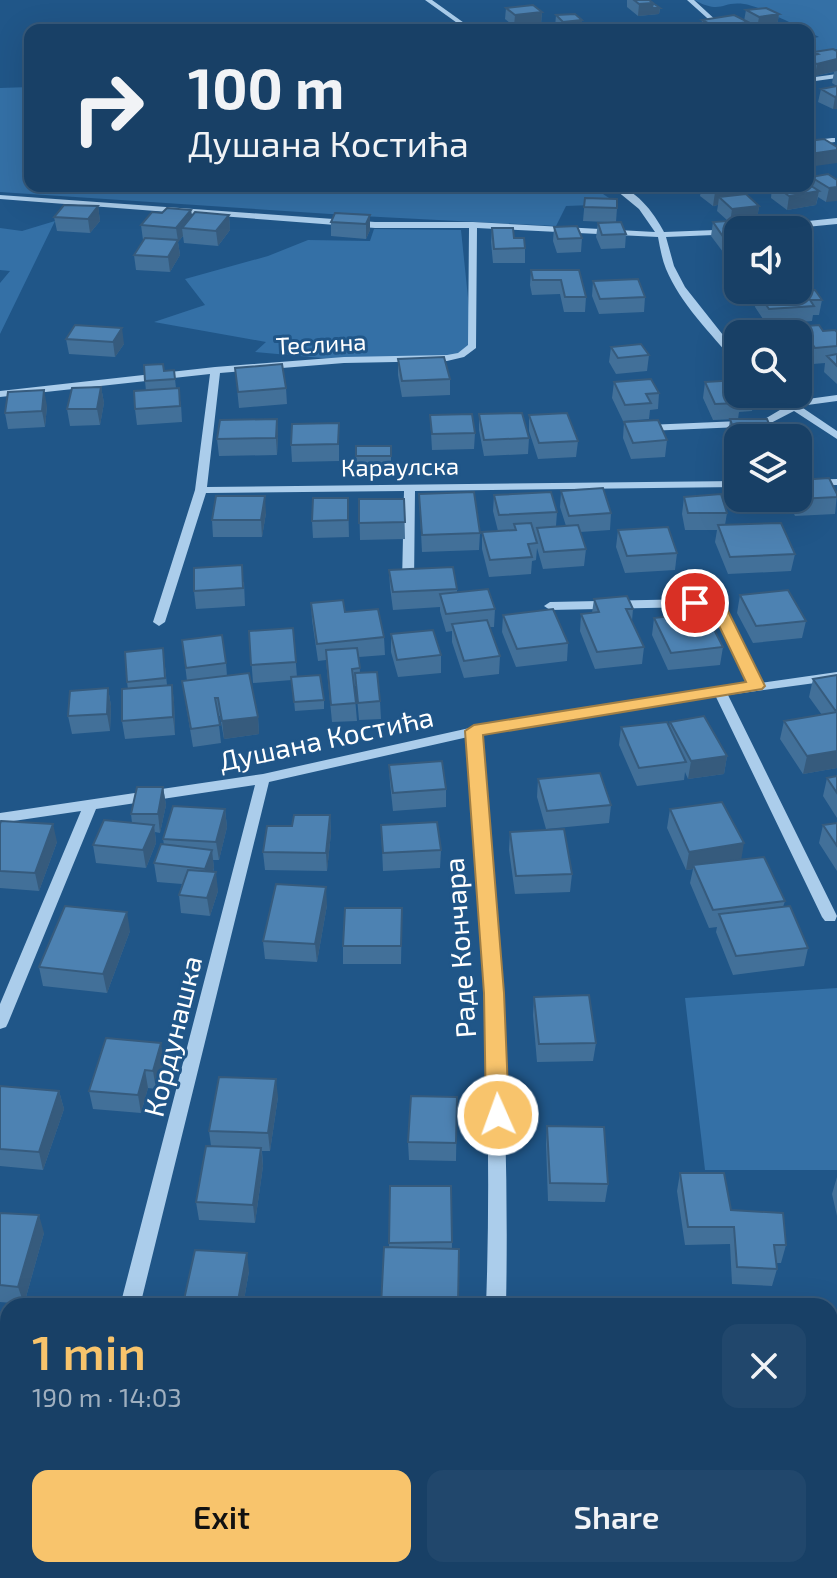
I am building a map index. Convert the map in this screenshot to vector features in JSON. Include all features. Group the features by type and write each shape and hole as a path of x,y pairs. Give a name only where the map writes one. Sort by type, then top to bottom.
{"street":[{"path":"428,0 462,24"},
{"path":"690,0 717,24"},
{"path":"814,79 837,76"},
{"path":"814,142 832,140"},
{"path":"623,192 644,209 661,235 671,272 692,306 723,342"},
{"path":"0,197 375,225 473,225 661,235 724,232"},
{"path":"812,224 837,221"},
{"name":"Теслина","path":"0,394 215,370 461,355 473,346 473,225"},
{"path":"159,622 201,490 215,370"},
{"path":"812,402 837,398"},
{"path":"647,428 765,423 787,408"},
{"path":"793,408 837,436"},
{"path":"812,483 837,482"},
{"name":"Караулска","path":"201,490 724,484"},
{"path":"408,583 410,488"},
{"path":"550,606 695,603 711,606 721,613 756,686"},
{"name":"Душана Костића","path":"0,818 263,779 474,731 719,691 837,676"},
{"path":"719,691 830,917"},
{"name":"Раде Кончара","path":"474,731 494,993 500,1206 496,1298"},
{"name":"Кордунашка","path":"132,1298 263,779"},
{"path":"0,1023 90,806"}],"shaded area":[{"path":"694,0 837,0 837,49 814,52 814,38 819,37 814,34 814,24 793,24 744,4 711,7"},
{"path":"24,87 24,192 600,192 618,204 566,206 556,226 0,192 0,88"},
{"path":"55,221 0,334 0,283 10,271 0,270 0,228 22,231"},
{"path":"374,229 461,230 473,346 461,355 344,360 255,352 266,342 154,322 205,305 185,279 268,256 308,240 370,241"},
{"path":"837,988 837,1170 705,1170 685,998"}],"building":[{"path":"634,0 649,0 653,3 639,4"},
{"path":"533,5 542,12 515,15 506,8"},
{"path":"766,8 779,14 759,17 746,10"},
{"path":"575,14 582,20 563,22 556,15"},
{"path":"734,15 748,22 709,24 702,20"},
{"path":"833,49 837,51 837,59 817,64 814,55 818,54 814,52"},
{"path":"837,86 835,97 821,89"},
{"path":"824,139 837,150 814,153 814,140"},
{"path":"828,174 837,180 837,187 829,188 814,176"},
{"path":"783,192 813,192 789,196"},
{"path":"746,194 759,206 732,209 719,197"},
{"path":"585,198 617,199 617,208 584,207"},
{"path":"64,205 98,206 88,219 54,217"},
{"path":"167,208 191,210 176,228 141,225 152,212 162,213"},
{"path":"195,212 229,215 216,231 182,228"},
{"path":"335,213 370,215 366,224 331,222"},
{"path":"724,221 724,238 713,222"},
{"path":"621,222 626,234 602,235 598,223"},
{"path":"577,226 582,238 558,239 554,227"},
{"path":"492,228 513,228 514,238 524,238 525,248 494,249"},
{"path":"145,238 178,240 168,257 134,255"},
{"path":"531,270 579,270 586,297 565,297 561,280 533,280"},
{"path":"638,279 645,297 600,299 593,281"},
{"path":"812,290 815,290 822,300 812,300"},
{"path":"812,303 814,306 769,309 765,304"},
{"path":"75,325 122,328 113,342 66,339"},
{"path":"819,325 823,331 835,330 837,346 815,348 812,326"},
{"path":"641,344 649,355 618,358 611,347"},
{"path":"837,354 837,366 827,356"},
{"path":"444,357 450,379 402,381 398,359"},
{"path":"163,364 164,371 174,370 175,379 145,381 144,365"},
{"path":"282,364 286,388 238,392 235,368"},
{"path":"651,379 659,393 646,394 651,403 625,405 614,382"},
{"path":"724,381 724,404 715,404 705,382"},
{"path":"101,387 97,409 67,409 72,388"},
{"path":"179,388 180,406 135,409 134,391"},
{"path":"44,390 42,411 5,413 8,392"},
{"path":"522,413 529,438 484,440 479,414"},
{"path":"567,413 578,441 539,443 529,415"},
{"path":"472,414 475,433 432,434 430,415"},
{"path":"277,419 276,438 217,439 220,420"},
{"path":"730,419 767,419 769,424 732,424"},
{"path":"658,420 667,440 633,443 624,422"},
{"path":"339,423 338,444 291,445 292,424"},
{"path":"356,446 391,446 391,456 356,456"},
{"path":"829,478 837,497 812,498 812,479"},
{"path":"603,488 611,513 569,516 561,491"},
{"path":"474,492 480,533 422,535 419,494"},
{"path":"551,492 557,512 499,515 494,495"},
{"path":"721,494 724,512 727,513 688,513 684,497"},
{"path":"216,496 265,496 261,520 212,520"},
{"path":"313,498 348,498 348,520 312,521"},
{"path":"359,499 404,499 405,522 359,523"},
{"path":"531,523 537,543 528,544 532,557 490,560 482,532 516,530 514,524"},
{"path":"781,523 795,554 730,557 718,525"},
{"path":"578,525 586,549 544,552 537,528"},
{"path":"668,527 677,553 627,556 618,530"},
{"path":"242,565 243,588 194,591 194,568"},
{"path":"453,567 457,589 393,592 389,570"},
{"path":"488,589 495,609 446,614 440,594"},
{"path":"788,590 806,621 756,626 740,595"},
{"path":"627,596 633,609 626,609 644,647 597,652 581,614 599,612 594,599"},
{"path":"343,600 345,612 378,609 384,637 317,644 311,603"},
{"path":"553,609 568,643 517,649 503,615"},
{"path":"705,612 723,647 671,653 654,618"},
{"path":"487,620 500,656 464,661 452,624"},
{"path":"293,628 296,662 251,665 249,631"},
{"path":"433,630 441,655 397,660 391,634"},
{"path":"222,635 226,663 186,668 182,640"},
{"path":"163,648 165,678 127,682 125,652"},
{"path":"357,648 360,668 352,669 356,703 331,705 326,650"},
{"path":"377,672 380,701 358,703 355,673"},
{"path":"249,673 258,717 222,721 218,698 215,698 220,725 191,729 182,681"},
{"path":"320,675 324,700 294,702 291,677"},
{"path":"837,675 837,710 835,710 813,679"},
{"path":"172,685 173,717 122,721 122,689"},
{"path":"108,688 107,714 68,716 70,691"},
{"path":"837,712 837,751 807,756 784,721"},
{"path":"704,716 727,756 691,761 670,722"},
{"path":"667,722 686,762 639,768 621,727"},
{"path":"442,761 446,789 393,793 389,765"},
{"path":"600,773 611,805 547,811 538,779"},
{"path":"837,776 837,793 827,778"},
{"path":"137,787 163,787 158,814 131,814"},
{"path":"722,802 744,843 689,852 670,809"},
{"path":"173,806 225,809 216,842 163,839"},
{"path":"294,815 330,815 326,853 263,852 267,826 292,826"},
{"path":"104,820 154,825 143,850 93,845"},
{"path":"1,821 53,824 35,873 0,871"},
{"path":"437,822 441,850 383,853 381,825"},
{"path":"837,823 837,846 823,825"},
{"path":"564,829 572,874 516,876 510,832"},
{"path":"161,844 212,850 205,869 154,863"},
{"path":"764,857 785,901 713,910 693,865"},
{"path":"188,870 216,872 207,898 179,895"},
{"path":"276,884 326,887 315,944 263,941"},
{"path":"65,906 127,912 103,974 39,967"},
{"path":"790,906 808,948 736,956 719,914"},
{"path":"345,908 402,908 401,946 343,946"},
{"path":"589,995 596,1043 539,1044 534,997"},
{"path":"106,1038 161,1043 153,1071 145,1070 138,1095 89,1091"},
{"path":"219,1077 276,1079 268,1133 209,1131"},
{"path":"0,1086 59,1091 39,1152 0,1149"},
{"path":"411,1096 457,1097 456,1143 408,1142"},
{"path":"547,1126 604,1127 608,1184 550,1183"},
{"path":"206,1146 261,1148 253,1205 196,1202"},
{"path":"680,1173 724,1173 731,1210 783,1213 786,1245 774,1245 777,1269 737,1267 734,1227 688,1227"},
{"path":"390,1186 451,1186 452,1242 389,1243"},
{"path":"0,1213 39,1215 18,1287 0,1285"},
{"path":"384,1247 459,1249 458,1298 381,1298"},
{"path":"195,1250 247,1253 239,1298 184,1298"}],"route":[{"path":"498,1115 494,993 474,731 756,686 721,613 711,606 695,603"}]}
